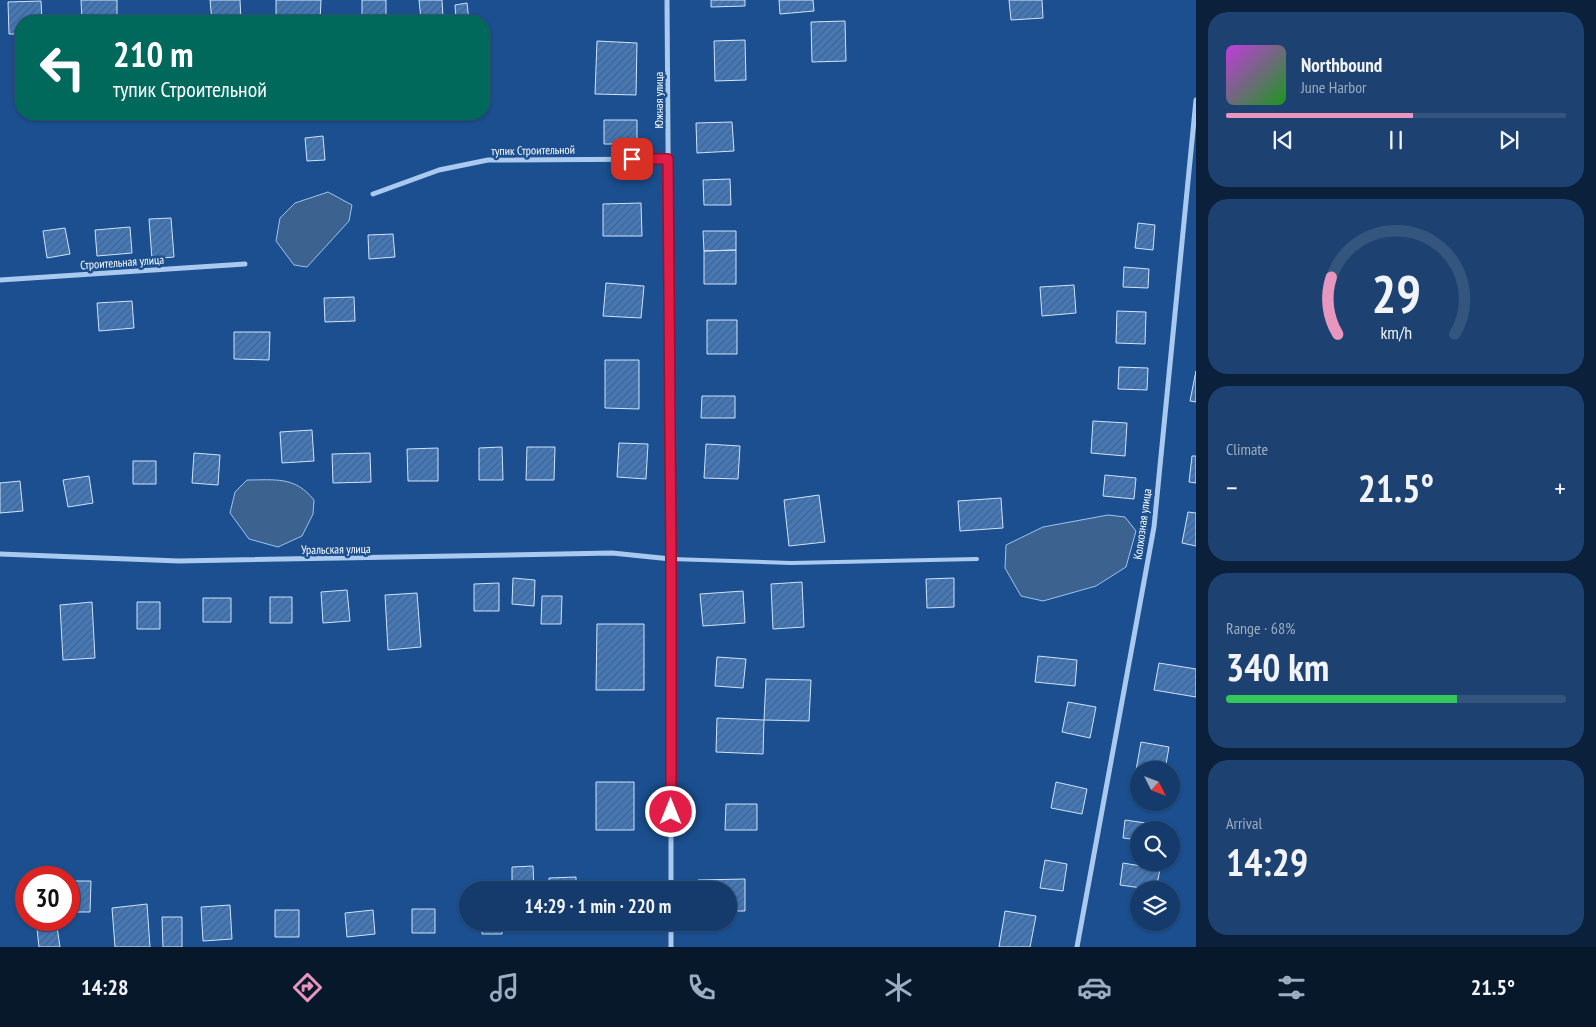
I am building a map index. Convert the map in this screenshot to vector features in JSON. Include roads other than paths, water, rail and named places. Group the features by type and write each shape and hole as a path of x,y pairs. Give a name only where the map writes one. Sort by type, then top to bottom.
{"street":[{"name":"Южная улица","path":"667,0 671,881"},
{"name":"Колхозная улица","path":"1077,947 1154,527 1196,100"},
{"name":"тупик Строительной","path":"372,194 440,170 488,160 668,159"},
{"name":"Строительная улица","path":"0,280 245,264"},
{"name":"Уральская улица","path":"0,554 179,561 612,553 671,559"},
{"path":"671,931 671,947"}],"lane":[{"path":"671,559 791,564 977,559"}],"water":[{"path":"328,192 352,205 349,221 307,267 294,265 276,241 280,218 295,203"},
{"path":"247,480 284,481 292,483 307,492 314,500 313,514 302,536 278,547 249,539 230,513 235,492"},
{"path":"1108,515 1125,517 1136,531 1126,567 1096,586 1043,601 1021,596 1005,568 1006,545 1043,527"}]}
